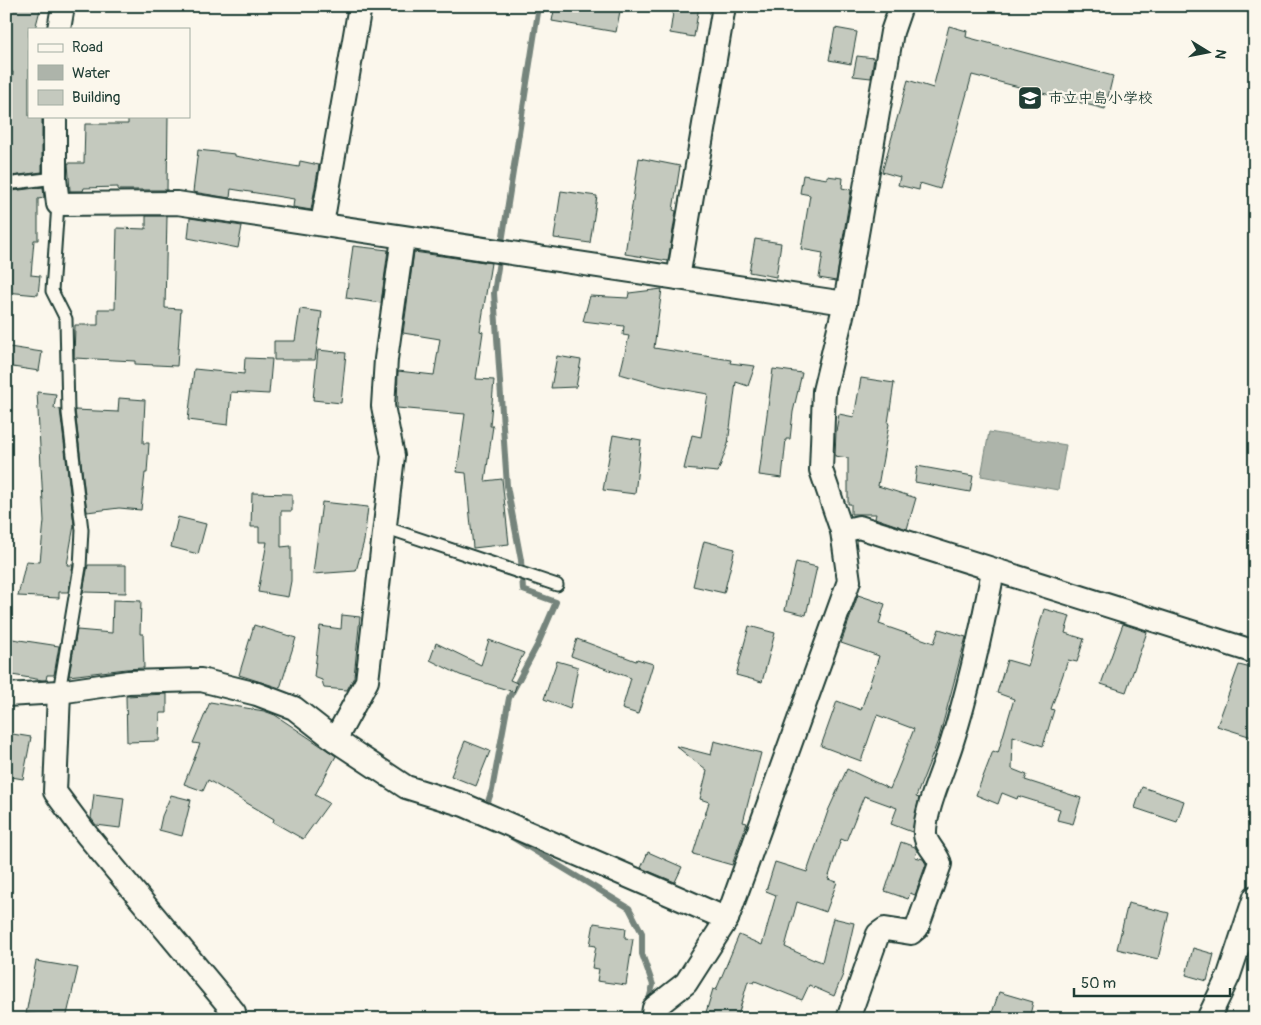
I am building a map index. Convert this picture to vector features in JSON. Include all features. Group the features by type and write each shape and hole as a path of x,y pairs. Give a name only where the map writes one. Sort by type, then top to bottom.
{"street":[{"path":"59,28 63,6"},
{"path":"322,224 360,6"},
{"path":"678,278 724,6"},
{"path":"652,1019 654,1008 686,983 727,919 849,581 842,531 821,470 824,391 845,303 892,32 901,6"},
{"path":"55,118 55,178 58,204 177,203 845,303"},
{"path":"335,740 367,680 393,456 383,406 386,360 404,238"},
{"path":"842,531 859,527 993,571 1255,652"},
{"path":"848,1019 878,934 885,930 911,933 917,928 940,864 938,857 925,837 925,822 952,742 977,656 993,571"},
{"path":"6,695 59,692 128,682 201,680 257,694 294,708 335,740 406,787 464,806 727,919"},
{"path":"59,692 55,792 87,835 234,1012 235,1019"},
{"path":"1208,1019 1229,976 1255,897"}],"lane":[{"path":"6,184 55,178"},
{"path":"58,204 52,291 66,319 68,413 82,530 80,568 59,692"},
{"path":"384,527 556,585"}],"water":[{"path":"989,432 1066,445 1058,490 981,476"}],"building":[{"path":"10,6 41,6 35,28 28,28 28,118 42,118 42,172 11,176 10,132 6,132 6,110 10,110 13,72 6,70 6,19"},
{"path":"555,6 621,6 616,32 552,21"},
{"path":"674,6 699,6 694,37 670,33"},
{"path":"949,26 967,31 966,37 1113,76 1105,109 972,75 940,189 920,183 919,190 898,185 900,177 882,172 908,80 933,88"},
{"path":"835,28 857,32 851,64 829,60"},
{"path":"857,56 874,58 871,78 853,76"},
{"path":"128,118 168,118 167,190 118,190 118,187 84,188 83,191 70,191 68,163 84,163 85,124 128,124"},
{"path":"198,150 235,154 235,156 299,167 300,161 319,165 311,210 293,207 294,199 231,189 230,198 193,192"},
{"path":"639,158 680,166 673,210 676,211 668,261 625,254"},
{"path":"803,175 827,179 827,176 843,178 842,188 851,190 836,281 819,278 823,253 801,249 810,195 800,193"},
{"path":"43,187 44,198 38,199 38,240 34,240 31,275 40,276 38,295 6,292 6,193"},
{"path":"561,191 597,196 590,243 554,238"},
{"path":"146,216 167,216 165,308 181,309 177,366 135,364 135,361 74,358 75,325 98,325 98,309 115,309 117,228 146,229"},
{"path":"190,218 242,226 238,248 188,238"},
{"path":"755,239 781,243 776,277 749,272"},
{"path":"353,246 388,250 381,303 346,298"},
{"path":"414,252 491,263 480,331 483,332 476,379 494,380 490,426 493,426 485,481 502,479 509,544 473,548 466,473 457,472 465,414 397,408 398,371 434,375 440,339 403,333"},
{"path":"662,289 654,348 731,360 730,363 755,366 748,386 736,382 728,444 718,472 684,469 692,435 701,437 708,394 662,386 620,374 629,336 623,335 624,326 583,321 590,296 628,298 629,293"},
{"path":"300,309 322,312 315,360 274,360 274,341 295,341"},
{"path":"9,347 42,352 39,371 6,366"},
{"path":"318,350 346,353 341,403 313,400"},
{"path":"557,356 581,360 576,387 551,388"},
{"path":"245,358 272,359 269,394 231,392 228,425 188,420 194,369 244,374"},
{"path":"773,369 802,373 793,412 790,439 786,439 782,478 759,475"},
{"path":"861,378 894,383 878,486 916,498 907,529 875,518 876,514 851,514 851,504 848,504 848,458 835,456 836,431 839,414 854,417"},
{"path":"37,392 56,394 54,408 60,409 74,525 67,565 73,565 68,592 59,592 59,598 18,596 26,561 40,562 44,521"},
{"path":"119,398 145,400 143,443 149,443 147,473 145,473 141,510 119,508 87,512 75,410 118,412"},
{"path":"613,435 641,440 635,494 603,490"},
{"path":"917,466 973,476 970,492 915,482"},
{"path":"252,493 292,494 292,511 281,511 281,547 291,546 291,581 288,597 258,592 267,542 259,542 259,527 251,527"},
{"path":"322,502 368,507 364,541 356,571 313,574"},
{"path":"178,517 206,524 198,554 171,547"},
{"path":"704,541 735,549 724,593 693,586"},
{"path":"796,562 817,567 806,615 785,610"},
{"path":"88,565 126,565 126,593 83,592"},
{"path":"858,595 885,604 879,624 934,643 939,629 966,637 939,738 916,797 919,798 912,832 891,824 897,808 864,796 846,841 841,839 828,879 837,882 826,912 797,902 785,947 814,960 822,962 833,918 854,923 844,972 834,996 809,985 802,1000 755,981 754,983 748,981 737,1019 704,1019 713,989 716,990 739,935 762,945 776,895 766,891 775,862 807,872 828,811 847,769 890,789 914,729 877,715 861,761 821,746 837,701 861,710 879,656 841,643"},
{"path":"113,600 141,601 140,634 143,634 144,668 69,676 77,630 112,633"},
{"path":"1044,609 1070,616 1065,633 1084,639 1077,662 1068,660 1051,709 1054,710 1043,746 1013,736 1012,769 1027,775 1025,780 1081,798 1073,824 1057,820 1060,809 1018,796 1017,799 1002,793 998,804 976,795 993,751 998,753 1014,699 997,693 1007,660 1028,666"},
{"path":"342,615 360,617 354,677 347,690 324,688 322,680 314,677 320,626 341,629"},
{"path":"1123,624 1147,632 1126,692 1101,684"},
{"path":"254,625 296,638 280,688 239,675"},
{"path":"749,626 775,633 762,682 736,675"},
{"path":"6,638 59,646 54,675 47,675 46,680 42,680 6,674"},
{"path":"577,639 636,661 637,659 653,664 638,714 622,709 631,678 571,656"},
{"path":"489,640 524,653 510,680 517,683 514,692 460,675 430,660 436,643 481,665"},
{"path":"557,661 578,667 570,709 544,699"},
{"path":"1239,665 1255,669 1255,738 1217,726"},
{"path":"167,694 167,713 160,713 159,741 127,742 126,696"},
{"path":"210,702 264,711 275,715 336,756 315,795 329,803 303,839 273,822 274,819 208,780 203,791 184,784 200,744 193,743"},
{"path":"6,733 31,737 23,779 6,776"},
{"path":"465,741 490,751 476,786 451,776"},
{"path":"714,741 761,753 743,822 747,823 732,865 693,854 709,802 700,799 707,771 676,746 711,755"},
{"path":"1142,787 1184,801 1177,822 1135,808"},
{"path":"94,794 124,798 120,828 96,825 91,818"},
{"path":"171,795 191,800 182,836 159,830 162,816"},
{"path":"901,842 915,847 917,851 915,857 923,859 926,864 915,895 910,893 908,899 885,891"},
{"path":"648,852 682,867 675,882 641,868"},
{"path":"1128,903 1169,913 1158,959 1117,949"},
{"path":"594,923 626,928 625,938 633,939 626,985 597,981 599,969 592,968 596,946 590,945"},
{"path":"1193,948 1214,954 1207,981 1186,975"},
{"path":"36,961 78,968 66,1019 26,1014"},
{"path":"999,992 1033,1002 1029,1019 990,1019"}],"waterway":[{"path":"485,810 492,790 509,698 538,644 556,602 523,590 521,560 507,486 494,293 539,6"},
{"path":"510,836 629,908 642,933 642,954 653,985 647,1006"}],"place":[{"name":"市立中島小学校","path":"1030,98"}]}
